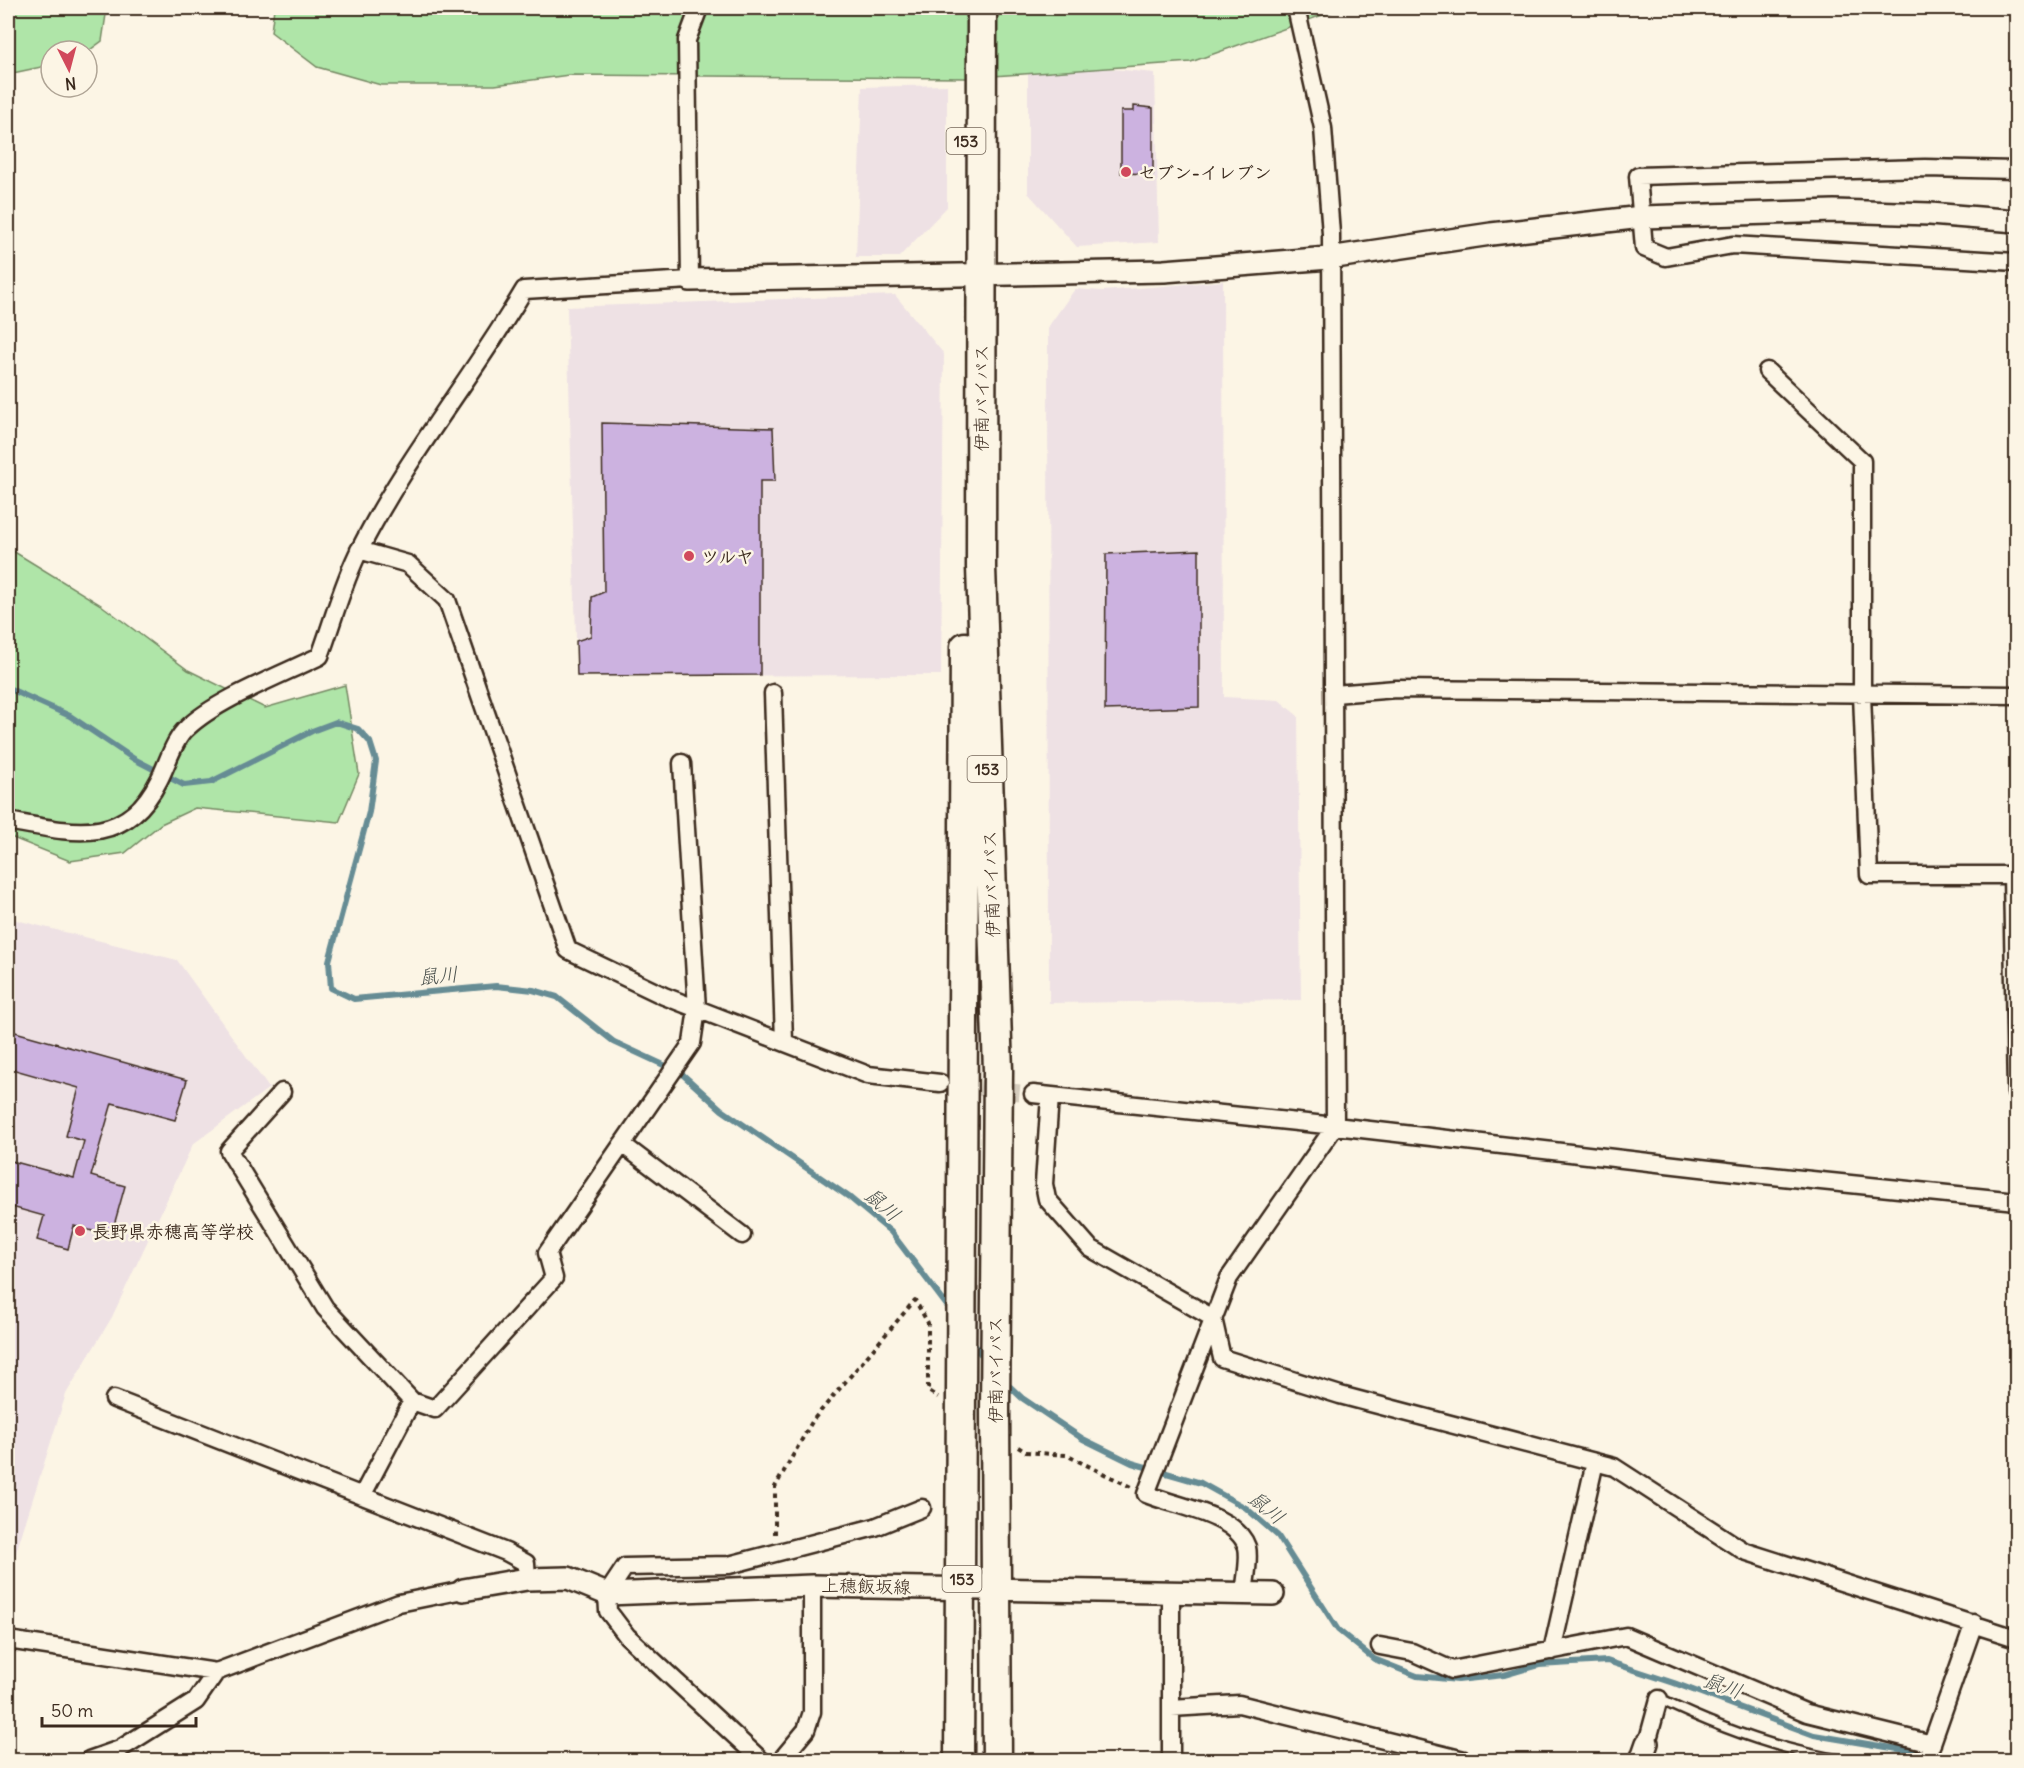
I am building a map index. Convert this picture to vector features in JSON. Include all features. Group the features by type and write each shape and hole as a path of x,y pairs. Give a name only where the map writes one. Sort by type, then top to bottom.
{"highway":[{"name":"伊南バイパス","path":"968,8 972,275 998,1071 995,1409 997,1761"},
{"name":"伊南バイパス","path":"959,1761 962,1588 953,1401 963,1259 972,275 982,8"}],"street":[{"path":"690,280 687,40 699,8"},
{"path":"1244,1594 1247,1549 1239,1532 1187,1506 1170,1504 1149,1489 1229,1278 1335,1126 1330,234 1323,128 1296,8"},
{"path":"2016,170 1925,168 1638,176 1644,248 1666,257 1733,245 2016,262"},
{"path":"8,821 69,832 101,831 120,824 139,811 156,788 183,730 200,716 320,656 359,550 414,457 492,344 524,290 690,280 1164,271 1329,258 1491,234 1642,217 1834,211 1930,214 2016,221"},
{"path":"1767,371 1862,461 1862,694 1869,875 2012,875 2016,1092"},
{"path":"359,550 408,564 447,600 568,950 663,996 868,1075 940,1083"},
{"path":"1334,694 1396,689 2016,695"},
{"path":"773,693 784,1042"},
{"path":"282,1092 229,1151 325,1308 412,1401 435,1409 554,1278 547,1253 692,1043 697,1009 682,763"},
{"path":"1033,1094 2016,1201"},
{"path":"1050,1096 1044,1184 1047,1199 1090,1248 1213,1318 1222,1358 1340,1395 1614,1467 1744,1551 2016,1638"},
{"path":"622,1144 742,1235"},
{"path":"114,1399 506,1552 526,1563 527,1580"},
{"path":"362,1496 412,1401"},
{"path":"1552,1651 1595,1462"},
{"path":"761,1761 627,1636 608,1611 606,1594 625,1567 729,1565 875,1527 922,1508"},
{"name":"上穂飯坂線","path":"463,1590 527,1580 568,1578 606,1594 812,1586 997,1587 1273,1594"},
{"path":"781,1761 806,1730 812,1712 812,1586"},
{"path":"8,1640 216,1672 399,1603 463,1590"},
{"path":"1171,1593 1171,1761"},
{"path":"1926,1761 1974,1623"},
{"path":"1380,1646 1412,1652 1452,1670 1626,1636 1807,1713 1932,1744"},
{"path":"89,1761 120,1749 196,1701 216,1672"},
{"path":"1644,1752 1659,1699"},
{"path":"1171,1708 1239,1704 1464,1761"}],"lane":[{"path":"1659,1699 1707,1722 1803,1754 1842,1761"}],"path":[{"path":"775,1553 775,1487 813,1420 915,1300 928,1323 928,1391 953,1401"},
{"path":"1016,1446 1026,1452 1066,1455 1149,1489"}],"shaded area":[{"path":"1028,61 1155,73 1159,242 1077,247 1028,193"},
{"path":"947,85 947,207 899,257 856,257 862,87"},
{"path":"1223,281 1224,697 1279,700 1298,716 1301,1000 1049,1003 1048,327 1075,289 1103,291"},
{"path":"895,295 944,354 941,675 577,676 567,307"},
{"name":"長野県赤穂高等学校","path":"8,918 177,960 269,1088 193,1144 112,1317 66,1394 12,1565 8,1568"}],"green space":[{"path":"8,8 107,8 102,41 99,43 99,39 39,39 39,68 8,74"},
{"path":"274,8 1342,8 1191,62 965,78 569,75 495,85 381,85 317,67 271,32"},
{"path":"8,548 101,605 188,670 265,708 345,685 359,774 339,822 195,808 161,824 125,853 70,861 8,836"}],"building":[{"path":"1134,106 1153,108 1153,174 1121,173 1121,111 1134,111"},
{"path":"602,423 773,428 775,481 760,481 760,675 577,676 576,641 591,636 592,597 604,592"},
{"path":"1199,550 1199,707 1105,710 1106,554"},
{"path":"8,1030 187,1080 175,1120 112,1103 91,1176 125,1186 111,1236 74,1226 68,1249 37,1240 44,1216 8,1206 8,1160 74,1178 84,1141 66,1136 79,1088 8,1068"}],"waterway":[{"name":"鼠川","path":"8,688 70,716 134,759 184,785 211,782 312,731 336,722 358,729 370,742 376,761 369,812 329,961 331,988 354,999 496,986 533,990 557,997 614,1042 681,1073 722,1110 849,1197 891,1232 951,1311"},
{"name":"鼠川","path":"972,1341 985,1360"},
{"name":"鼠川","path":"1004,1381 1022,1398 1083,1439 1132,1463 1201,1483 1246,1508 1278,1536 1338,1630 1374,1659 1417,1676 1458,1680 1504,1675 1539,1665 1607,1661 1674,1683 1814,1735 1916,1752 1941,1760"}],"tunnel":[{"path":"956,1085 1033,1094"}],"place":[{"name":"セブン-イレブン","path":"1126,172"},
{"name":"ツルヤ","path":"689,556"},
{"name":"長野県赤穂高等学校","path":"80,1231"}]}
